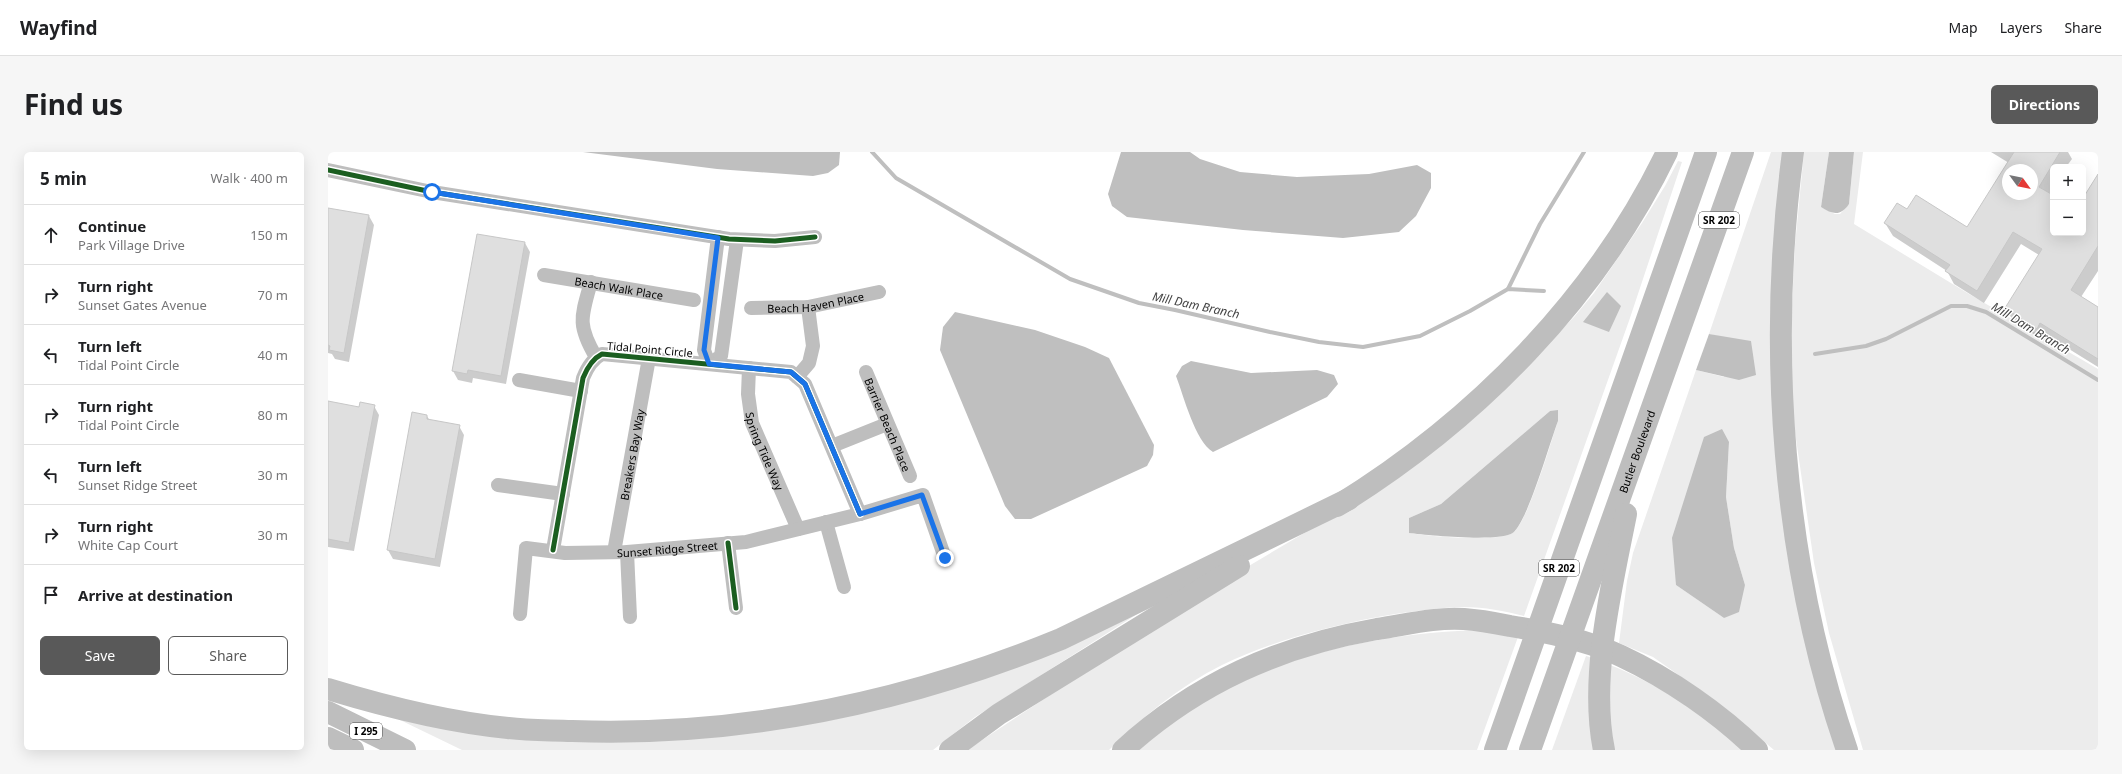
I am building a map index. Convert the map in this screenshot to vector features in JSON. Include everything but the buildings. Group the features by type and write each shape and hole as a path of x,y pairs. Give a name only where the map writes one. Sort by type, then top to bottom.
{"highway":[{"path":"950,750 999,714 1349,499 1388,473 1463,415 1497,384 1585,284 1618,238 1667,152"},
{"name":"SR 202","path":"1495,750 1706,152"},
{"name":"Butler Boulevard","path":"1530,750 1743,152"},
{"path":"1793,152 1786,212 1781,305 1781,380 1786,452 1800,555 1808,600 1824,674 1847,750"},
{"path":"1604,750 1600,689 1605,633 1640,442"},
{"path":"328,689 411,712 509,729 607,732 686,730 765,722 835,709 944,682 1018,657 1061,640 1349,499"},
{"path":"1123,750 1138,736 1207,687 1262,660 1343,634 1416,622 1463,619 1542,631 1565,637 1620,656 1652,672 1706,708 1757,750"},
{"name":"I 295","path":"328,712 405,750"},
{"name":"I 295","path":"328,738 353,750"}],"street":[{"path":"328,170 432,192 718,238 775,241 814,237"},
{"path":"718,238 704,350 709,364 721,356 737,240"},
{"name":"Beach Walk Place","path":"544,275 694,300"},
{"path":"590,282 583,312 582,326 584,336 596,357"},
{"name":"Beach Haven Place","path":"751,308 808,307 879,292"},
{"path":"808,307 813,346 809,364 797,377 805,384 860,514"},
{"name":"Tidal Point Circle","path":"553,550 581,391 588,368 596,357 602,354 791,372 797,377"},
{"name":"Breakers Bay Way","path":"630,617 621,552 649,358"},
{"name":"Spring Tide Way","path":"750,368 748,394 752,423 798,529"},
{"name":"Barrier Beach Place","path":"866,372 910,476"},
{"path":"519,380 581,391"},
{"path":"832,446 887,424"},
{"path":"498,484 563,494"},
{"name":"Sunset Ridge Street","path":"520,614 526,548 553,550 565,553 621,552 746,542 860,514 922,495 945,558"},
{"path":"826,522 844,587"},
{"path":"728,544 736,608"}],"shaded area":[{"path":"583,152 840,152 839,165 828,173 813,176 717,169"},
{"path":"1121,152 1190,152 1200,159 1240,172 1297,177 1369,174 1417,165 1431,173 1431,188 1416,216 1399,232 1343,238 1243,230 1127,217 1112,206 1108,194"},
{"path":"1771,152 1790,152 1775,371 1842,750 1774,750 1733,715 1653,657 1619,643 1627,581 1633,553 1696,370 1724,377 1722,337 1709,334","holes":["1729,442 1726,497 1734,548 1745,585 1724,618 1676,585"]},
{"path":"1804,152 1829,152 1821,207 1835,214 1840,214 1849,204 1854,152 1863,152 1854,224 1969,294 2098,369 2098,750 1863,750 1829,633 1814,563 1794,425 1791,374 1792,305 1795,245"},
{"path":"1829,152 1854,152 1849,204 1843,211 1836,213 1829,212 1821,207"},
{"path":"1678,161 1682,162 1630,318 1524,616 1479,608 1464,607 1430,609 1395,614 1329,628 1264,647 1206,673 1176,692 1148,714 1109,750 967,750 1215,586 1306,532 1517,374 1574,317 1594,293 1642,223 1665,186","holes":["1550,411 1558,411 1558,421 1539,480 1526,512 1514,532 1507,535 1480,538 1431,536 1409,533 1409,518 1441,504"]},
{"path":"1607,292 1621,306 1609,332 1583,322"},
{"path":"955,312 1035,330 1085,347 1109,358 1154,445 1153,455 1147,466 1031,519 1015,519 1005,506 940,350 943,327"},
{"path":"1709,334 1751,341 1756,375 1739,380 1696,370"},
{"path":"1191,361 1251,373 1317,370 1334,375 1338,384 1327,397 1213,452 1195,429 1176,376 1182,366"},
{"path":"1558,410 1558,421 1532,497 1520,524 1514,532 1507,535 1480,538 1409,533 1409,518 1441,504 1550,411"},
{"path":"1722,429 1729,442 1726,497 1734,548 1745,585 1739,612 1724,618 1676,585 1672,538 1704,437"},
{"path":"1139,613 975,717 933,750 462,750 398,719 758,728"},
{"path":"1476,630 1518,637 1477,750 1139,750 1174,720 1205,701 1236,684 1302,658 1370,641 1440,632"},
{"path":"1586,656 1596,659 1596,750 1552,750"},
{"path":"1610,665 1664,691 1712,724 1743,750 1612,750 1608,694"}],"waterway":[{"name":"Mill Dam Branch","path":"872,152 896,178 1070,279 1139,303 1270,332 1319,342 1363,347 1420,336 1470,311 1508,289 1544,291"},
{"path":"1508,289 1540,224 1584,152"},
{"name":"Mill Dam Branch","path":"1815,354 1866,346 1886,339 1951,306 1967,306 1986,312 2098,380"}],"cycle path":[{"path":"328,170 432,192 729,239 775,241 815,237"},
{"path":"553,550 583,378 590,364 595,358 602,354 791,372 805,384 860,514"},
{"path":"728,543 736,608"}],"route":[{"path":"432,192 718,238 704,350 709,364 791,372 805,384 860,514 922,495 945,558"}]}
